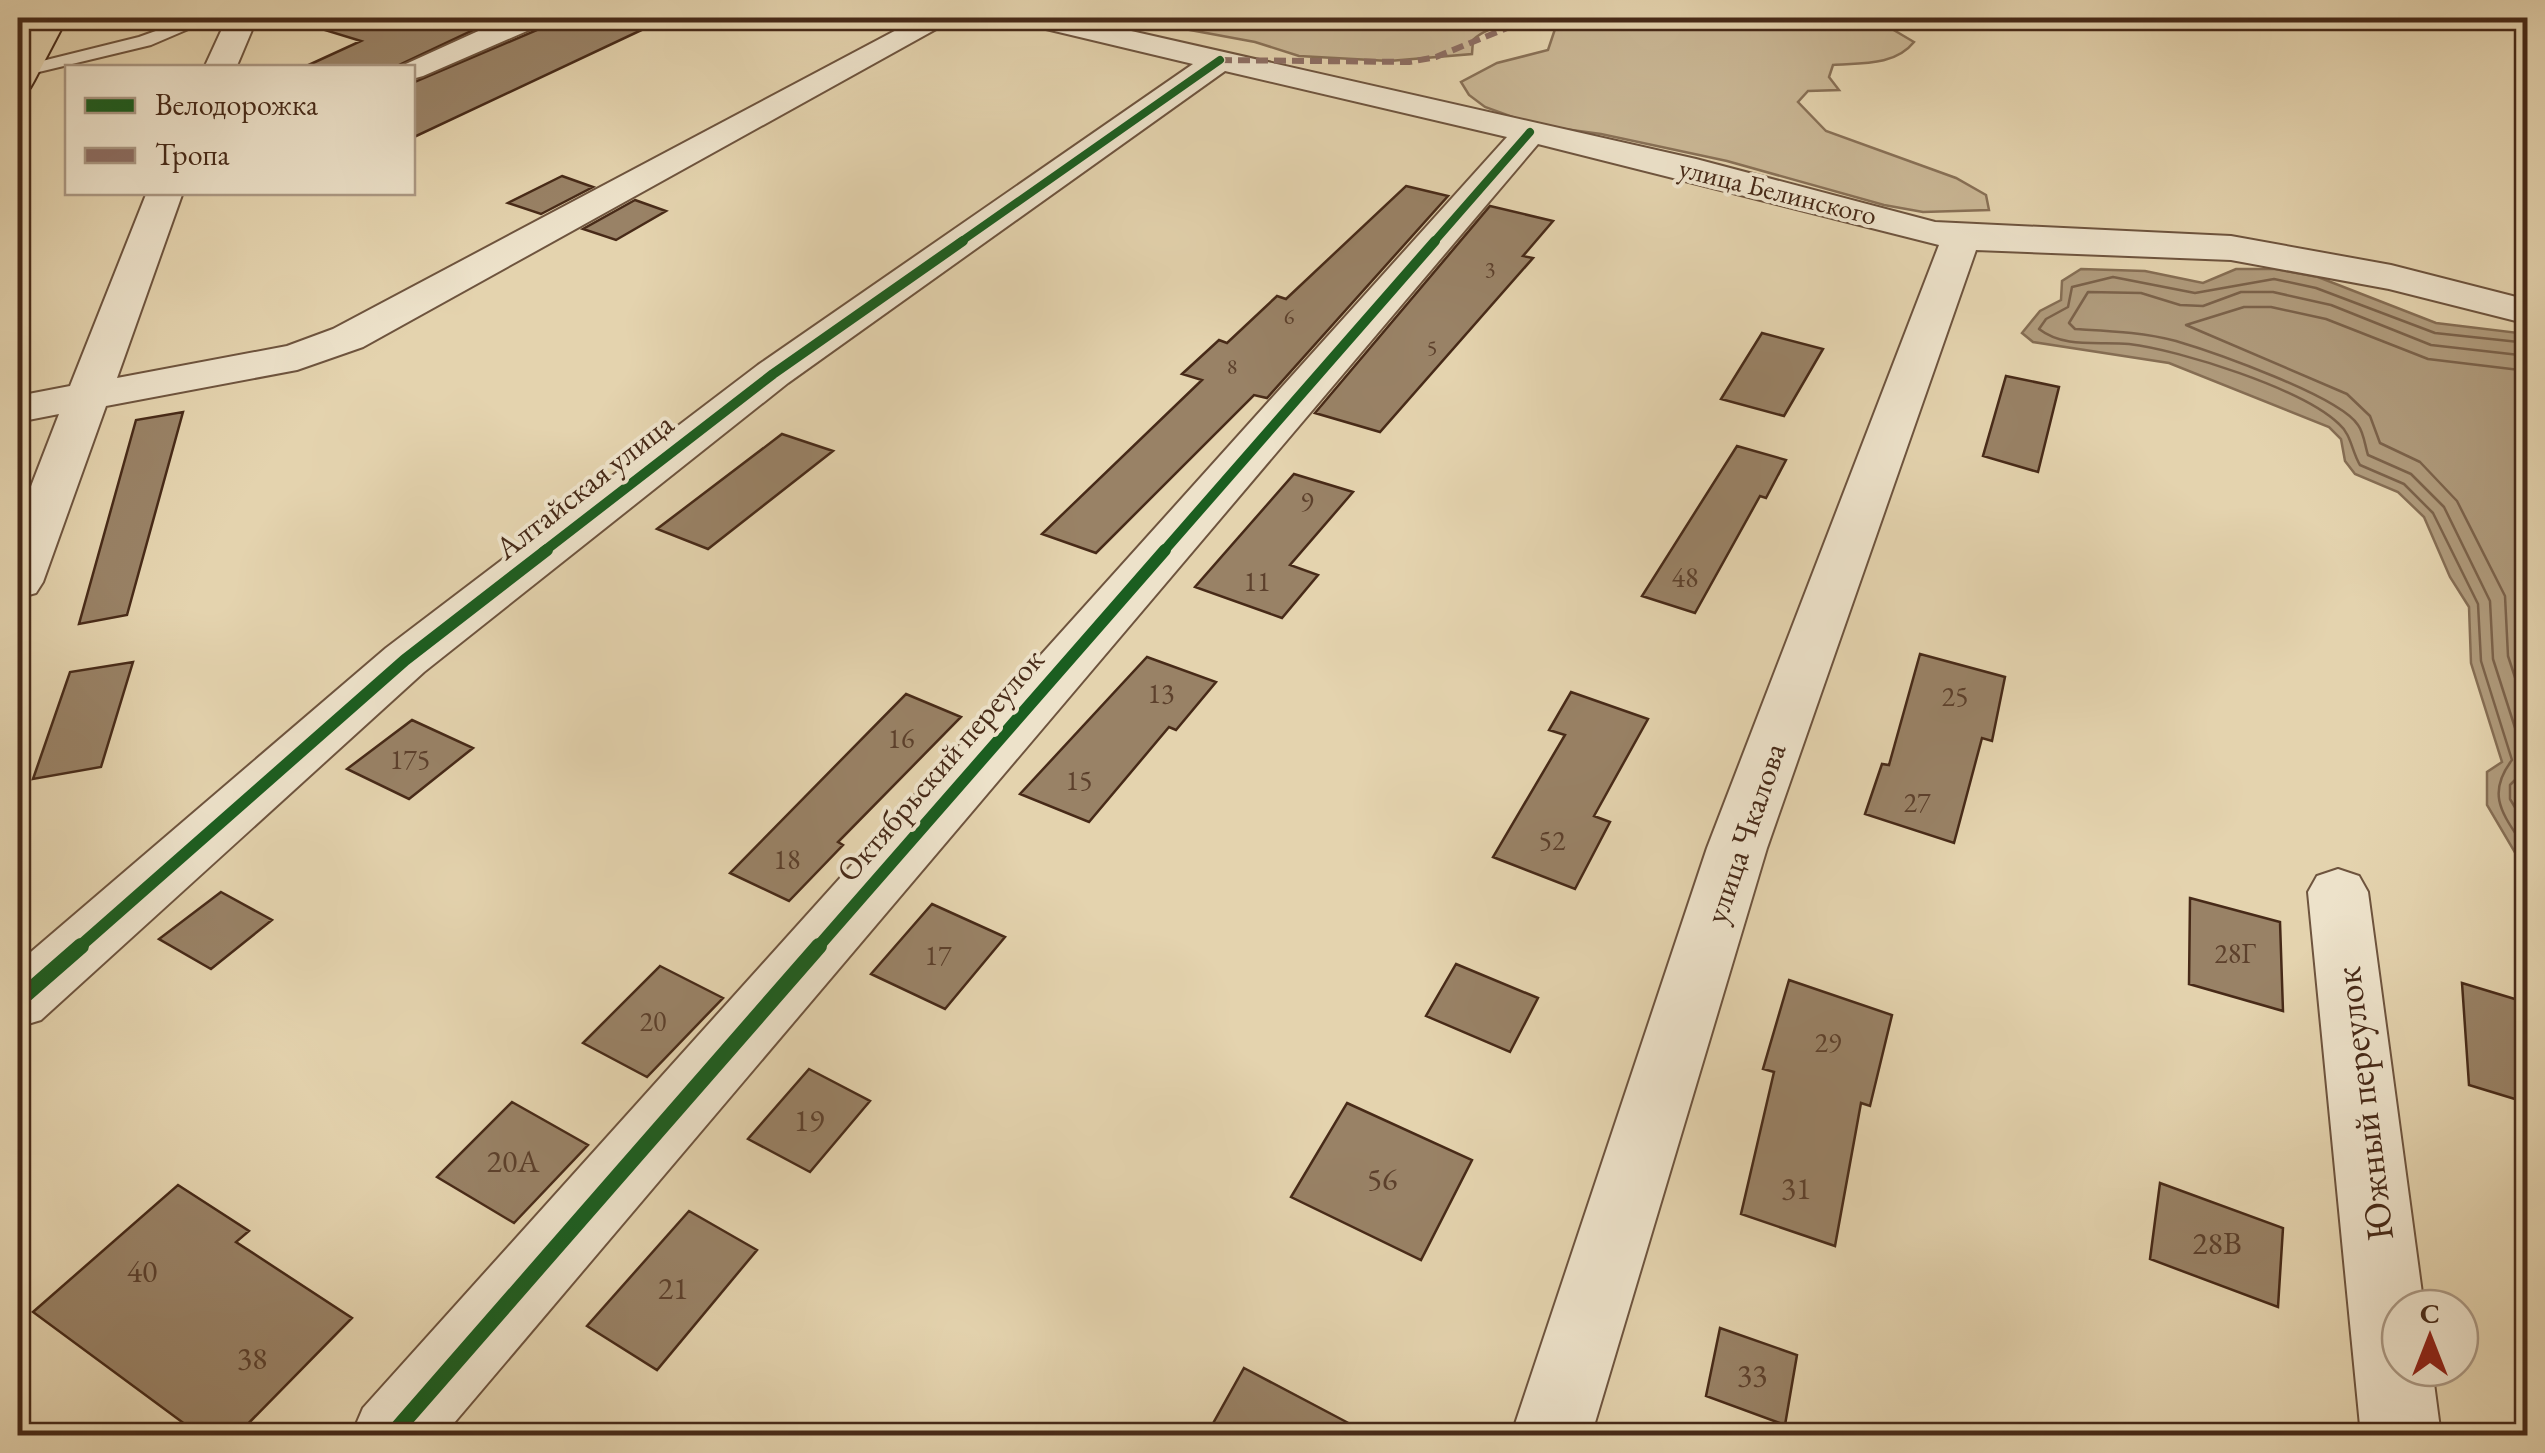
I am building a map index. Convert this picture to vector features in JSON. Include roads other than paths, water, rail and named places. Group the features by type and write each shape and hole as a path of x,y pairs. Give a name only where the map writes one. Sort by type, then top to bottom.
{"main road":[{"path":"19,75 52,18"}],"street":[{"path":"221,65 242,18"},
{"path":"415,68 532,18"},
{"path":"18,409 93,391 297,357 348,338 940,18"},
{"name":"улица Белинского","path":"1036,18 1530,132 1961,238 2230,248 2391,277 2528,312"},
{"name":"Алтайская улица","path":"18,1001 405,660 772,374 1220,60"},
{"name":"Октябрьский переулок","path":"390,1436 1530,132"},
{"path":"18,582 164,195"},
{"name":"улица Чкалова","path":"1552,1436 1737,848 1961,238"},
{"name":"Южный переулок","path":"2338,892 2402,1436"}],"lane":[{"path":"19,75 206,18"}],"water":[{"path":"2081,269 2145,271 2203,283 2236,269 2275,269 2318,277 2436,323 2527,334 2527,873 2487,805 2487,772 2502,762 2471,663 2469,607 2450,577 2424,517 2398,492 2355,474 2345,461 2341,439 2329,427 2169,363 2033,342 2022,333 2040,311 2061,300 2062,281"}]}
